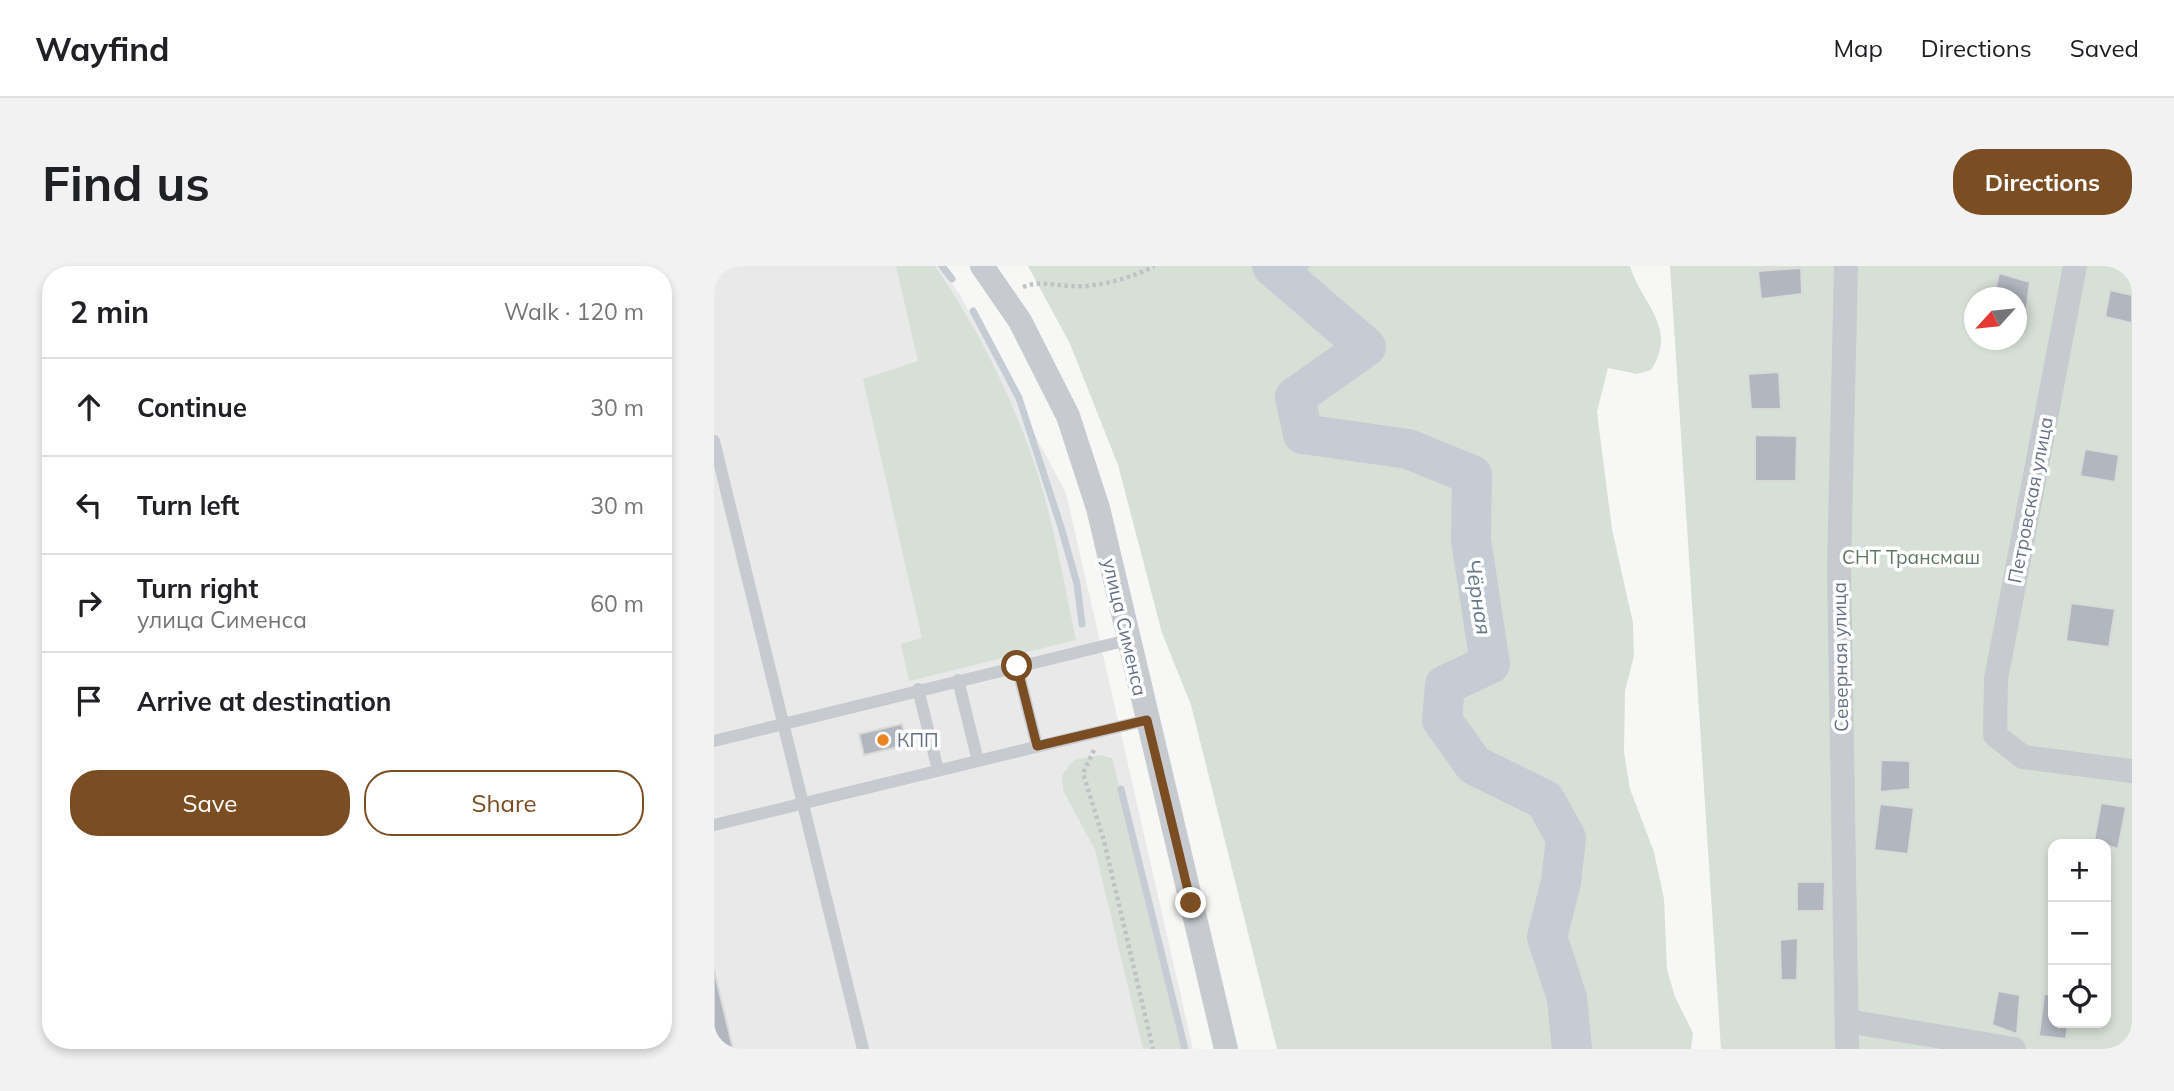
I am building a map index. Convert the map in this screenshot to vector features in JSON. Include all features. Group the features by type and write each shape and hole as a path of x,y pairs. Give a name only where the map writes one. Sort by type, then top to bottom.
{"street":[{"name":"улица Сименса","path":"982,266 1020,321 1068,416 1098,508 1226,1049"},
{"name":"Северная улица","path":"1846,266 1839,569 1847,1049"},
{"name":"Петровская улица","path":"2075,266 1996,679 1994,735 2023,757 2132,772"},
{"path":"1847,1021 2014,1049"}],"lane":[{"path":"714,441 863,1049"},
{"path":"714,741 1128,639"},
{"path":"1017,666 1037,746"},
{"path":"958,680 978,761"},
{"path":"918,690 938,770"},
{"path":"714,825 1147,720"}],"path":[{"path":"1003,295 1027,285 1051,282 1074,287 1138,275 1154,266"},
{"path":"1098,743 1083,773 1104,841 1153,1049"}],"shaded area":[{"path":"714,266 939,266 960,295 1066,493 1193,1049 714,1049"}],"green space":[{"path":"896,266 935,266 964,311 1002,382 1023,432 1046,502 1076,640 909,681 901,644 922,638 863,379 918,361"},
{"path":"1028,266 1630,266 1660,328 1659,355 1651,370 1637,374 1608,368 1597,412 1612,529 1633,623 1634,656 1625,691 1624,752 1630,789 1654,852 1664,899 1667,969 1675,997 1693,1033 1691,1049 1277,1049 1191,705 1162,633 1118,465 1070,344"},
{"name":"СНТ Трансмаш","path":"1670,266 2132,266 2132,1049 1721,1049"},
{"path":"1099,755 1112,758 1183,1049 1143,1049 1095,850 1063,790 1062,775 1074,760"}],"building":[{"path":"1801,268 1802,294 1761,299 1758,271"},
{"path":"1999,273 2030,282 2027,304 2027,287 1996,287"},
{"path":"2110,290 2132,295 2132,323 2105,317"},
{"path":"1779,372 1781,409 1751,409 1748,374"},
{"path":"1755,435 1797,436 1796,481 1755,481"},
{"path":"2085,449 2119,455 2115,482 2080,476"},
{"path":"2071,603 2115,609 2109,647 2066,641"},
{"name":"КПП","path":"902,724 907,745 864,755 859,734"},
{"path":"1881,760 1910,761 1910,789 1880,792"},
{"path":"2101,803 2126,807 2118,849 2111,847 2111,839 2094,839"},
{"path":"1880,804 1914,808 1908,854 1874,850"},
{"path":"1797,882 1825,882 1824,911 1797,911"},
{"path":"1798,938 1797,980 1781,980 1780,940"},
{"path":"714,970 733,1049 714,1049"},
{"path":"1998,991 2020,995 2017,1034 1992,1025"},
{"path":"2044,994 2048,994 2048,1028 2067,1028 2066,1039 2039,1036"}],"waterway":[{"path":"942,266 952,279"},
{"name":"Чёрная","path":"1272,266 1366,347 1295,397 1303,434 1408,449 1472,475 1471,540 1490,664 1445,685 1442,720 1474,765 1545,800 1566,838 1561,882 1547,937 1567,998 1572,1049"},
{"path":"1292,280 1306,266"},
{"path":"973,311 1019,398 1077,584 1082,624"},
{"path":"1121,789 1185,1049"}],"place":[{"name":"КПП","path":"883,740"}],"route":[{"path":"1017,666 1037,746 1147,720 1191,903"}]}
